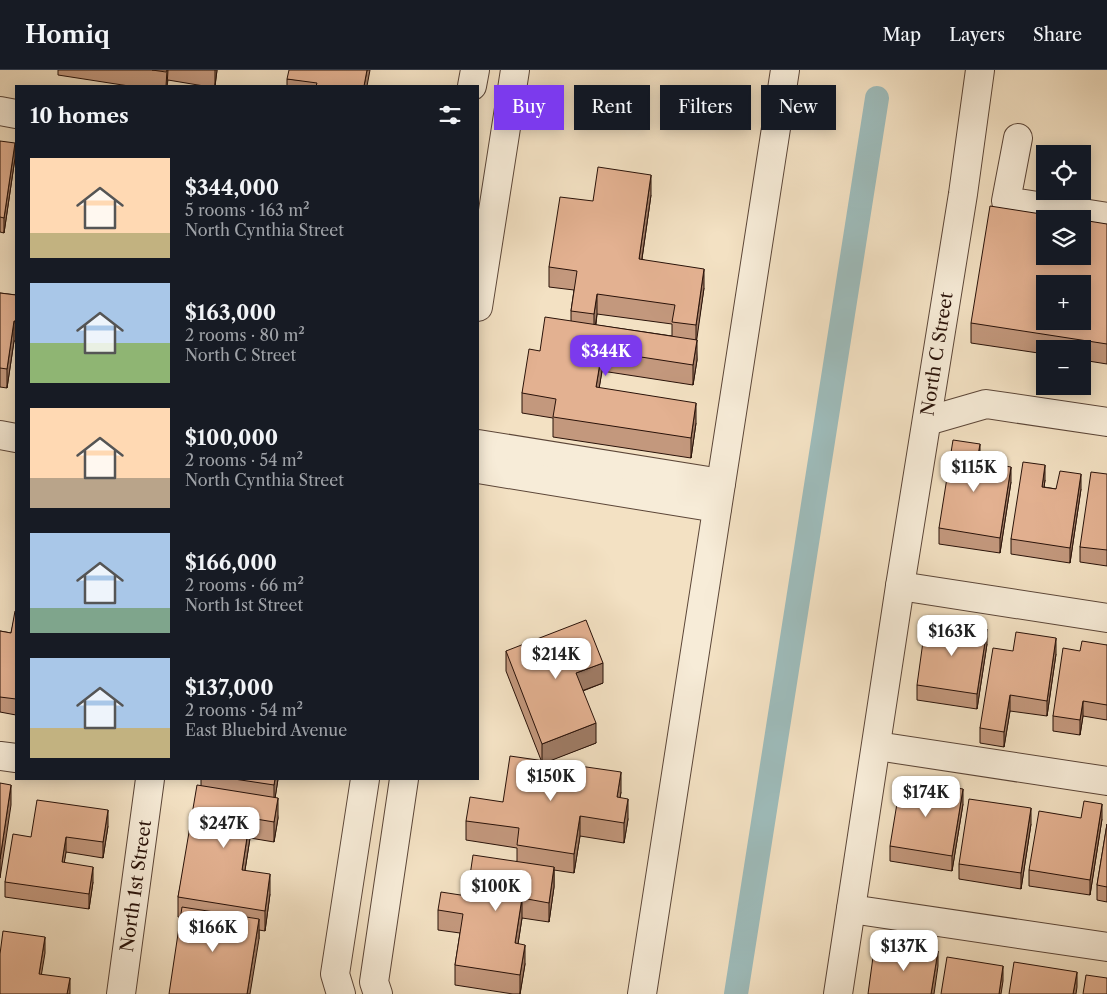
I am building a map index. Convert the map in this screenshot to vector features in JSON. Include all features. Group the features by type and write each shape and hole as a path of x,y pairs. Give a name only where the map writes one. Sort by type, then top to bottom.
{"street":[{"path":"472,85 475,70"},
{"path":"479,301 515,70"},
{"path":"642,994 785,70"},
{"name":"North C Street","path":"838,994 900,586 963,194 980,70"},
{"path":"0,111 15,114"},
{"path":"1006,201 1018,138"},
{"path":"963,194 1107,217"},
{"path":"927,421 986,404 1107,422"},
{"path":"0,435 15,438"},
{"path":"479,444 719,495"},
{"path":"479,469 719,495"},
{"path":"900,586 1107,618"},
{"path":"877,746 1107,781"},
{"path":"0,756 15,758"},
{"name":"North 1st Street","path":"121,994 150,780"},
{"path":"341,994 335,974 365,780"},
{"path":"378,994 374,982 404,780"},
{"path":"851,908 1107,947"}],"building":[{"path":"289,70 367,70 364,85 316,85 317,83 287,79"},
{"path":"0,141 15,143 4,218 0,217"},
{"path":"598,167 651,175 639,259 704,269 696,325 672,322 675,305 597,294 594,314 571,311 577,271 549,267 560,197 593,201"},
{"path":"990,206 1036,213 1036,265 1091,265 1091,221 1107,224 1107,344 1091,340 971,323"},
{"path":"0,293 15,295 15,321 7,369 0,368"},
{"path":"545,317 697,340 693,365 602,351 596,387 696,403 691,438 553,417 556,399 522,393 529,349 540,351"},
{"path":"953,440 980,444 977,461 1011,467 1000,538 939,528"},
{"path":"1023,462 1045,465 1042,487 1056,489 1060,471 1081,474 1070,548 1011,539"},
{"path":"1091,472 1107,474 1107,550 1080,547"},
{"path":"15,611 15,699 0,697 0,631 11,633"},
{"path":"586,620 603,663 576,673 596,723 542,744 506,651"},
{"path":"926,620 987,629 977,694 917,685"},
{"path":"1016,632 1056,638 1047,701 1010,695 1004,732 980,728 993,648 1013,651"},
{"path":"1082,641 1107,645 1107,705 1083,701 1080,720 1053,716 1063,648 1080,651"},
{"path":"510,756 621,772 617,797 628,799 624,823 580,816 574,854 517,845 519,828 466,821 470,797 503,802"},
{"path":"901,779 963,789 952,856 890,846"},
{"path":"241,780 275,780 274,785"},
{"path":"0,783 11,785 0,859"},
{"path":"197,785 278,798 274,822 250,818 242,870 270,874 265,911 178,897"},
{"path":"969,799 1031,808 1021,873 959,864"},
{"path":"37,800 108,810 103,842 66,837 62,862 93,867 89,894 5,882 13,834 31,837"},
{"path":"1084,801 1102,804 1090,880 1029,870 1039,811 1081,818"},
{"path":"1107,824 1107,887 1097,885"},
{"path":"473,855 554,867 549,903 522,898 515,943 525,945 520,975 455,965 463,914 438,910 441,892 467,896"},
{"path":"182,907 259,919 247,994 169,994"},
{"path":"3,931 45,937 39,974 70,978 67,994 0,994 0,954"},
{"path":"897,945 938,951 931,994 868,994 873,957 894,960"},
{"path":"947,957 1003,966 999,994 941,994"},
{"path":"1014,962 1077,972 1073,994 1009,994"},
{"path":"1086,975 1107,978 1107,994 1083,994"}],"waterway":[{"path":"736,994 877,98"}]}
